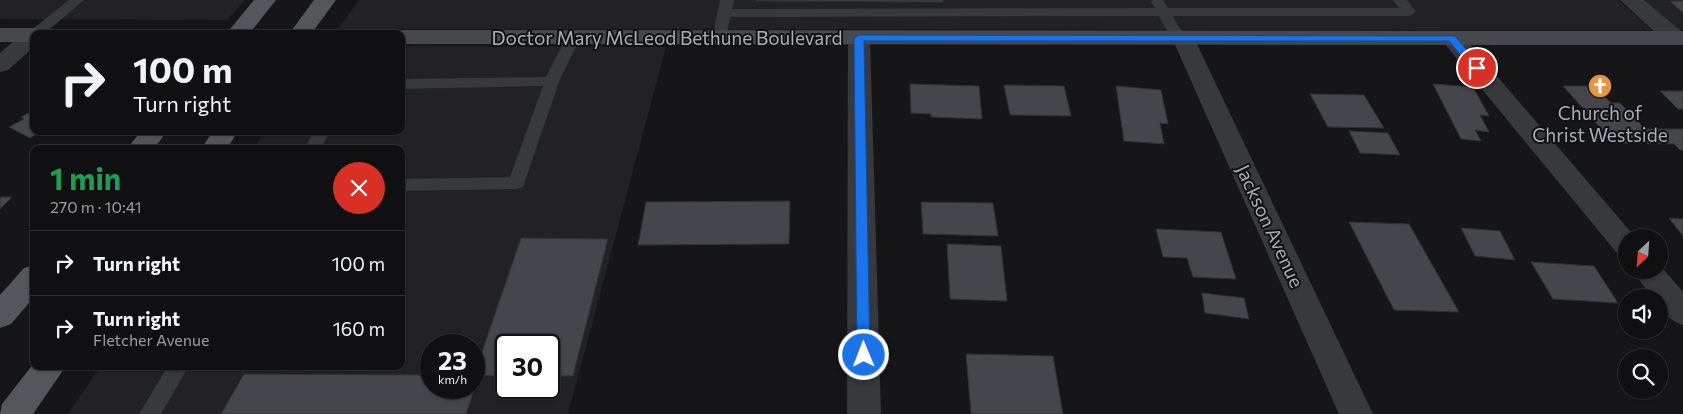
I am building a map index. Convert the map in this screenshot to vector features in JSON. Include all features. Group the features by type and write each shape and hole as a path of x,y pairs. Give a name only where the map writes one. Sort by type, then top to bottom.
{"main road":[{"path":"240,30 265,0"},
{"path":"303,30 325,0"},
{"path":"143,145 152,135"},
{"path":"0,316 30,281"},
{"path":"14,414 47,370"}],"street":[{"path":"1631,0 1679,38"},
{"path":"0,35 30,35"},
{"name":"Doctor Mary McLeod Bethune Boulevard","path":"405,37 719,39 1679,38"},
{"path":"859,38 864,414"},
{"name":"Jackson Avenue","path":"1183,38 1356,414"},
{"path":"1452,38 1618,236"},
{"path":"0,65 30,39"},
{"path":"1655,279 1683,313"}],"lane":[{"path":"40,30 77,0"},
{"path":"719,39 726,6 1159,5 1409,12 1400,0"},
{"path":"1159,5 1172,28 1183,38"},
{"path":"405,185 517,183 553,79 573,38"},
{"path":"405,84 545,82 553,79"},
{"path":"150,414 177,370"}],"shaded area":[{"path":"0,0 245,0 227,20 0,19"},
{"path":"359,0 1618,0 1652,30 338,29"},
{"path":"1643,0 1683,0 1683,30 1678,30"},
{"path":"405,46 666,47 568,414 68,414 98,370 405,370 405,145 256,145 262,135 405,135"}],"building":[{"path":"943,0 943,2 756,1"},
{"path":"1670,1 1683,1 1683,13"},
{"path":"910,84 979,86 982,119 931,117 931,114 911,113"},
{"path":"1433,84 1473,87 1489,116 1480,115 1489,132 1475,130 1481,141 1461,139"},
{"path":"1004,85 1064,86 1071,116 1010,115"},
{"path":"1116,86 1161,90 1168,124 1160,123 1164,144 1124,141"},
{"path":"1563,86 1595,86 1611,103 1620,103 1645,129 1683,129 1683,150 1680,150 1674,144 1614,143"},
{"path":"1660,91 1683,91 1683,109 1678,109"},
{"path":"1310,94 1364,95 1384,128 1328,127"},
{"path":"30,112 30,135 35,135 30,138 9,127 24,119 21,117"},
{"path":"1349,131 1388,133 1400,155 1360,153"},
{"path":"0,197 12,197 0,209"},
{"path":"790,201 789,244 638,245 646,202"},
{"path":"921,202 993,203 998,236 923,234"},
{"path":"1669,218 1683,219 1683,236"},
{"path":"1349,222 1409,224 1459,312 1394,310"},
{"path":"1461,228 1500,231 1515,260 1475,256"},
{"path":"1156,229 1221,232 1236,279 1193,277 1187,258 1163,257"},
{"path":"521,238 608,239 573,376 560,376 560,334 495,334 495,376 485,375 485,343"},
{"path":"947,244 1001,246 1007,301 950,299"},
{"path":"1531,262 1594,266 1618,303 1553,299"},
{"path":"1202,293 1244,298 1249,319 1205,313"},
{"path":"966,354 1053,356 1063,414 971,414"},
{"path":"244,374 420,375 420,399 471,399 466,414 221,414"}],"place":[{"name":"Church of Christ Westside","path":"1600,86"}],"route":[{"path":"864,355 859,38 1452,38 1477,68"}]}
